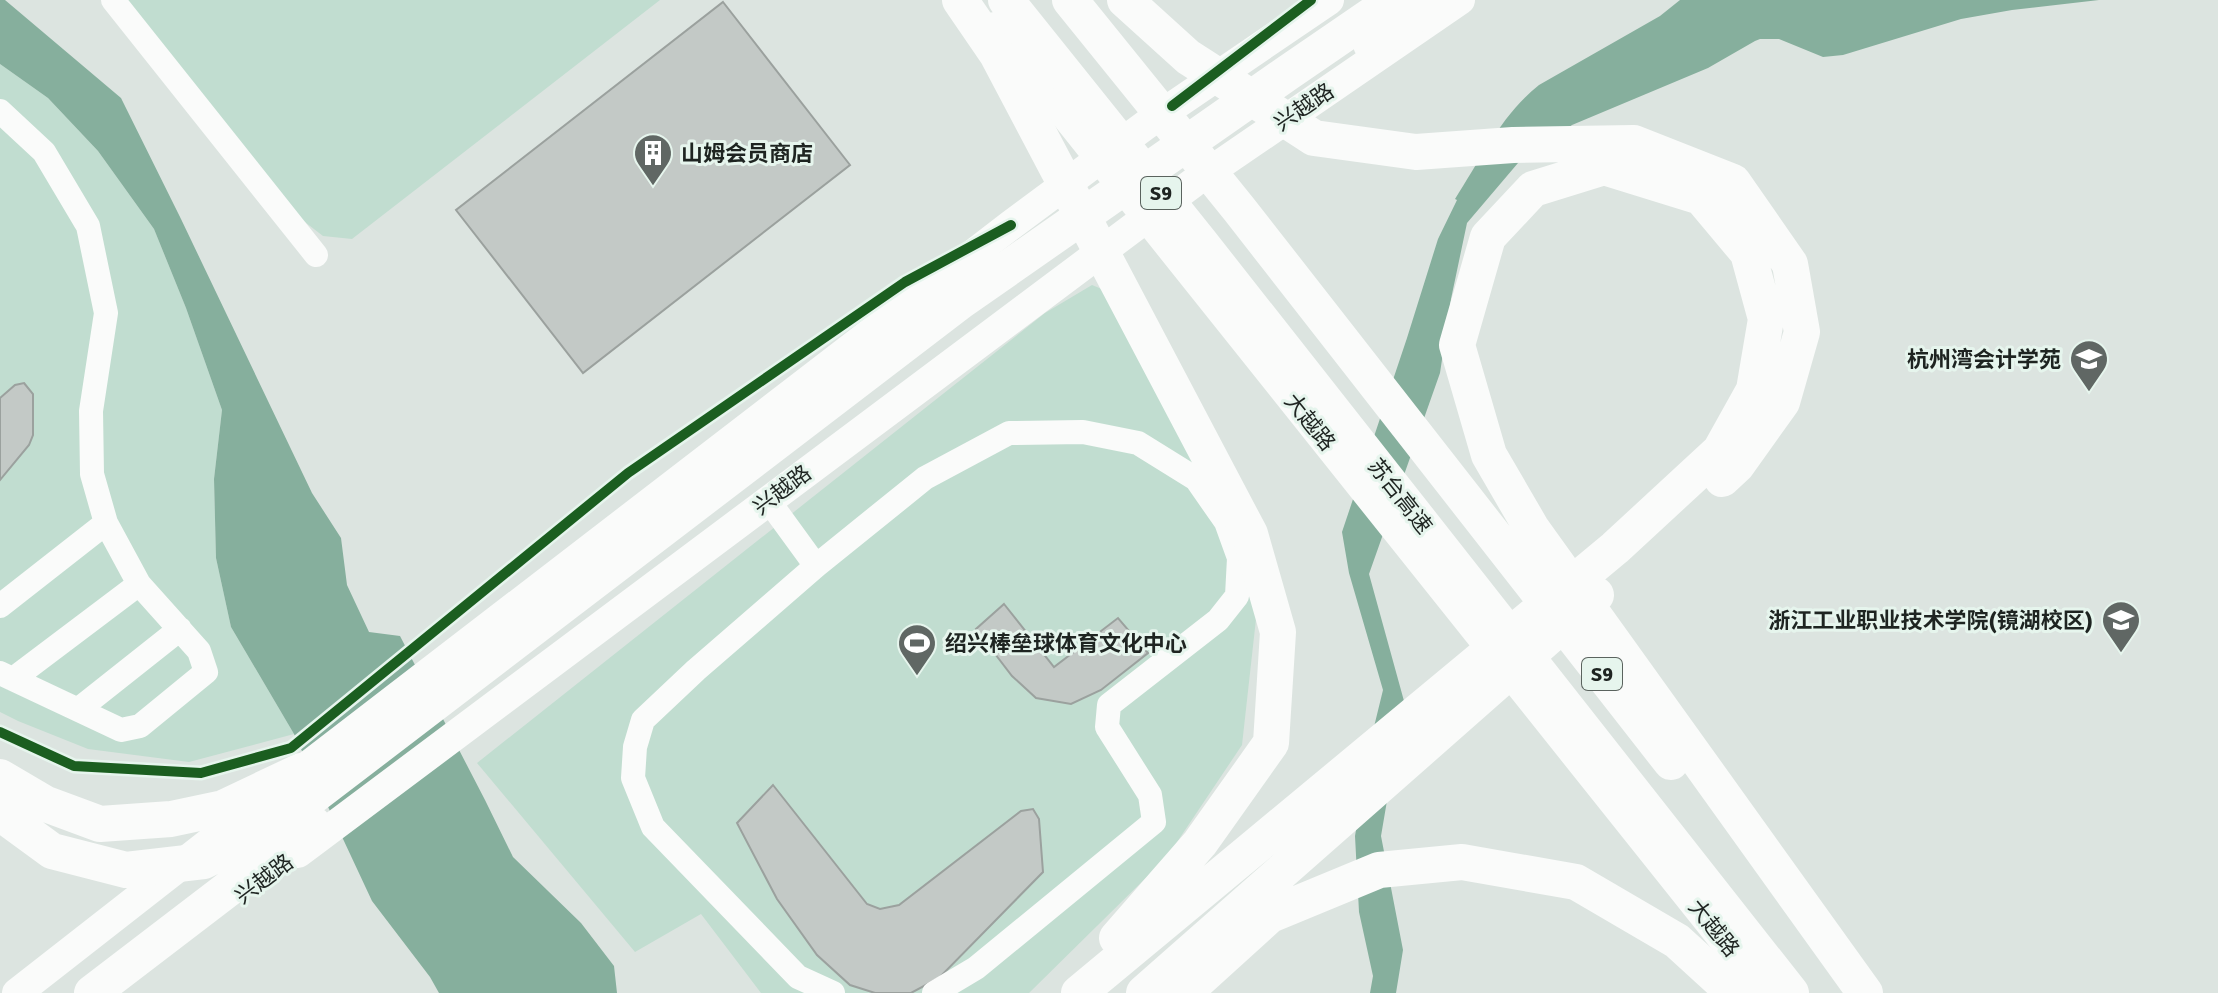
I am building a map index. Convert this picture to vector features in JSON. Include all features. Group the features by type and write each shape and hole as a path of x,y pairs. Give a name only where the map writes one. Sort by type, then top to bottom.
{"highway":[{"path":"960,0 997,54 1250,534 1278,632 1271,743 1200,843 1069,993"},
{"name":"苏台高速","path":"1006,0 1791,993"},
{"name":"S9","path":"1070,0 1239,209 1852,993"},
{"path":"1125,0 1188,57 1314,138 1416,152 1513,145 1634,143 1733,182 1790,264 1802,332 1782,402 1737,465 1630,564 1144,993"},
{"path":"0,813 52,851 126,870 204,861 274,826 961,301 1394,0"},
{"path":"92,993 973,317 1310,84 1438,0"},
{"path":"1079,993 1298,810 1542,609 1566,589 1578,579 1590,568 1615,548 1720,451 1754,390 1766,319 1748,253 1701,197 1604,167 1533,189 1488,237 1457,345 1489,455 1532,529 1569,581 1579,594 1625,658 1865,993"},
{"path":"0,777 46,804 100,824 171,819 223,808 301,771"},
{"path":"1184,993 1270,915 1379,870 1462,862 1576,882 1677,941 1734,993"}],"main road":[{"name":"大越路","path":"974,0 1766,993"},
{"path":"1088,0 1875,993"},
{"path":"17,993 978,250 1172,106 1329,0"},
{"name":"兴越路","path":"112,993 1147,217 1460,0"}],"street":[{"path":"113,0 316,255"},
{"path":"1172,106 1311,0"},
{"path":"0,111 44,152 88,226 106,313 91,411 92,474 106,523 139,584 199,651 206,672 140,726 121,730 7,676"},
{"path":"833,993 798,977 653,827 633,778 635,747 643,720 816,566 925,478 1009,433 1083,432 1138,443 1196,479 1226,522 1239,558 1237,596 1218,620 1109,705 1107,727 1150,795 1154,822 976,968 934,993"},
{"path":"768,500 816,566"},
{"path":"0,606 106,523"},
{"path":"7,676 139,584"},
{"path":"79,709 180,629"}],"shaded area":[{"path":"0,0 5,0 121,98 312,493 341,538 347,585 369,632 400,636 513,857 581,923 614,966 617,993 439,993 372,901 294,734 231,627 216,558 214,479 222,410 154,229 98,151 48,98 0,64"},
{"path":"127,0 660,0 352,239 323,236 288,209"},
{"path":"1680,0 2099,0 1961,19 1843,55 1823,57 1779,39 1760,39 1708,68 1572,125 1518,163 1467,223 1440,373 1369,574 1404,701 1381,836 1403,950 1396,993 1370,993 1373,976 1359,912 1355,836 1383,690 1349,573 1342,532 1438,239 1455,199 1483,153 1514,110 1539,85 1660,16"},
{"path":"0,64 48,98 98,151 154,229 222,410 214,479 216,558 231,627 294,734 189,762 88,749 0,712"},
{"name":"绍兴棒垒球体育文化中心","path":"1092,285 1109,292 1155,372 1257,610 1242,745 1167,857 1029,993 761,993 701,914 635,952 477,763 1045,313"}],"building":[{"name":"山姆会员商店","path":"723,2 850,165 583,373 456,210"},
{"path":"24,383 33,394 33,435 29,445 0,480 0,398 15,385"},
{"path":"1004,604 1054,667 1118,618 1148,653 1101,690 1071,704 1036,698 1012,676 976,629"},
{"path":"773,785 867,904 880,909 899,905 1021,811 1033,809 1039,819 1043,872 939,978 911,993 875,993 850,985 817,955 777,899 737,823"}],"cycle path":[{"path":"1172,106 1311,0"},
{"path":"0,732 74,766 201,773 291,748 628,473 905,282 1011,225"}],"place":[{"name":"山姆会员商店","path":"653,187"},
{"name":"杭州湾会计学苑","path":"2089,393"},
{"name":"浙江工业职业技术学院(镜湖校区)","path":"2121,654"},
{"name":"绍兴棒垒球体育文化中心","path":"917,677"}]}
